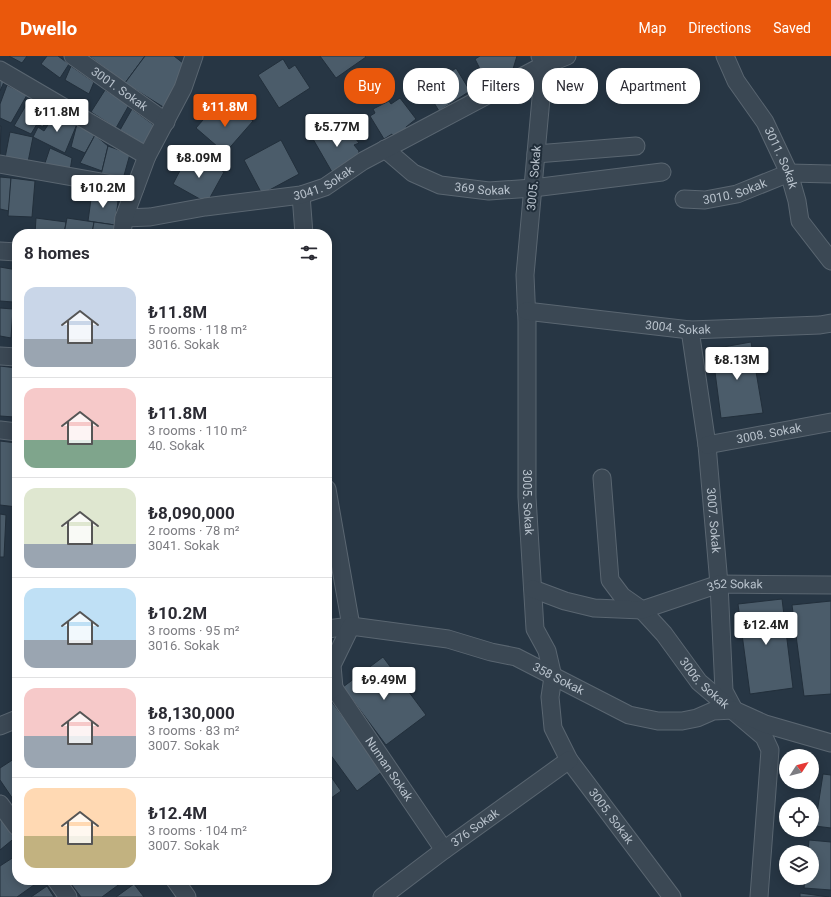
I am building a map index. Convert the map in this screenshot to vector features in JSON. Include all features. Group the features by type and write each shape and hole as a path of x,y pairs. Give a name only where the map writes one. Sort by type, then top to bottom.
{"street":[{"name":"3001. Sokak","path":"74,56 166,122"},
{"path":"123,226 147,156 183,88 194,56"},
{"name":"3041. Sokak","path":"123,226 150,217 205,207 300,195 325,187 363,161 542,60 567,56"},
{"name":"3011. Sokak","path":"725,56 736,81 765,122 789,173 797,201 800,221 831,262"},
{"name":"3005. Sokak","path":"542,60 536,154 525,275 527,497 535,629 547,651 553,677 550,697 553,728 569,760 672,897"},
{"path":"0,70 147,156"},
{"path":"536,154 636,146"},
{"name":"369 Sokak","path":"384,149 413,173 440,185 489,190 533,188 662,172"},
{"path":"0,164 135,188"},
{"name":"3010. Sokak","path":"684,199 705,200 737,194 789,173 831,174"},
{"path":"300,195 303,229"},
{"path":"0,251 12,252"},
{"name":"3004. Sokak","path":"526,310 690,330 820,325 831,323"},
{"name":"3007. Sokak","path":"690,330 707,445 719,584 724,691 734,710"},
{"path":"0,356 12,357"},
{"name":"3008. Sokak","path":"707,445 831,422"},
{"path":"0,430 12,431"},
{"name":"3006. Sokak","path":"602,478 610,580 622,596 642,610 664,634 699,682 734,710 764,737 770,750 759,897"},
{"path":"332,518 351,626 332,665"},
{"name":"352 Sokak","path":"642,610 719,584 831,585"},
{"path":"533,589 565,601 594,608 642,610"},
{"name":"358 Sokak","path":"332,628 351,626 448,639 491,652 516,657 629,715 658,721 682,721 698,718 713,711 734,710 765,724 831,743"},
{"name":"Numan Sokak","path":"332,693 444,850"},
{"path":"0,726 12,721"},
{"name":"376 Sokak","path":"382,897 444,850 569,760"},
{"path":"0,804 12,820"},
{"path":"60,885 68,897"},
{"path":"179,885 187,897"}],"building":[{"path":"9,56 27,56 22,63"},
{"path":"47,56 58,56 69,64 60,78 41,64"},
{"path":"89,56 145,56 125,83"},
{"path":"145,56 174,56 188,67 168,110 125,83"},
{"path":"320,56 366,57 350,68 344,68 344,72 336,78"},
{"path":"480,56 517,56 513,68 480,68 475,59"},
{"path":"283,59 289,69 295,65 310,88 279,108 258,75"},
{"path":"71,66 94,82 89,94 65,80"},
{"path":"459,73 467,86 467,93 459,98"},
{"path":"0,80 4,82 0,91"},
{"path":"7,85 27,95 11,123 0,118 0,104"},
{"path":"105,90 129,105 116,128 91,112"},
{"path":"400,98 403,104 416,119 406,127 408,131 395,139 392,134 384,139 370,116 375,113 373,109 383,104 395,104 395,101"},
{"path":"29,100 50,110 43,127 37,124 31,134 14,126"},
{"path":"435,104 450,104 439,111"},
{"path":"223,107 231,114 236,107 253,121 225,153 196,128 210,112 215,117"},
{"path":"132,109 158,128 148,147 120,130"},
{"path":"55,114 77,124 65,153 33,137 38,127 44,131"},
{"path":"77,124 95,135 85,153 71,147"},
{"path":"0,126 1,126 0,155"},
{"path":"337,126 340,132 348,129 359,143 354,145 359,151 357,158 332,172 313,139"},
{"path":"10,132 33,137 28,162 5,158"},
{"path":"95,135 108,146 102,171 80,163"},
{"path":"281,140 299,174 262,194 244,160"},
{"path":"108,146 130,154 123,179 101,175"},
{"path":"50,148 72,158 70,171 44,166"},
{"path":"200,158 224,172 207,203 173,184 185,161 195,167"},
{"path":"0,177 11,178 9,211 0,209"},
{"path":"11,178 35,181 32,217 8,216"},
{"path":"92,192 109,193 108,199 118,201 115,225 88,221"},
{"path":"36,218 66,222 65,229 35,229"},
{"path":"67,218 94,222 93,229 65,229"},
{"path":"94,222 115,225 115,229 93,229"},
{"path":"0,267 12,269 12,302 0,301"},
{"path":"0,308 12,309 11,338 0,336"},
{"path":"751,342 763,413 721,418 712,349"},
{"path":"0,366 12,367 12,417 0,416"},
{"path":"0,441 12,442 12,506 0,505"},
{"path":"0,514 6,515 4,557 0,557"},
{"path":"782,599 793,688 750,694 738,604"},
{"path":"831,601 831,694 804,696 792,605"},
{"path":"383,657 426,715 386,745 343,687"},
{"path":"332,702 383,771 357,791 332,757"},
{"path":"12,760 12,798 0,780 0,768"},
{"path":"823,774 831,775 831,828 819,826 819,800"},
{"path":"332,778 341,791 332,797"},
{"path":"0,815 12,830 12,840 0,850"},
{"path":"809,840 831,842 831,890 804,888 804,885 819,885 819,845 809,845"},
{"path":"12,858 12,885 34,885 17,897 0,897 0,866"},
{"path":"72,885 118,885 102,897 81,897"},
{"path":"135,885 144,897 116,897"},
{"path":"47,886 54,897 31,897"},
{"path":"800,893 829,897 800,897"}]}
